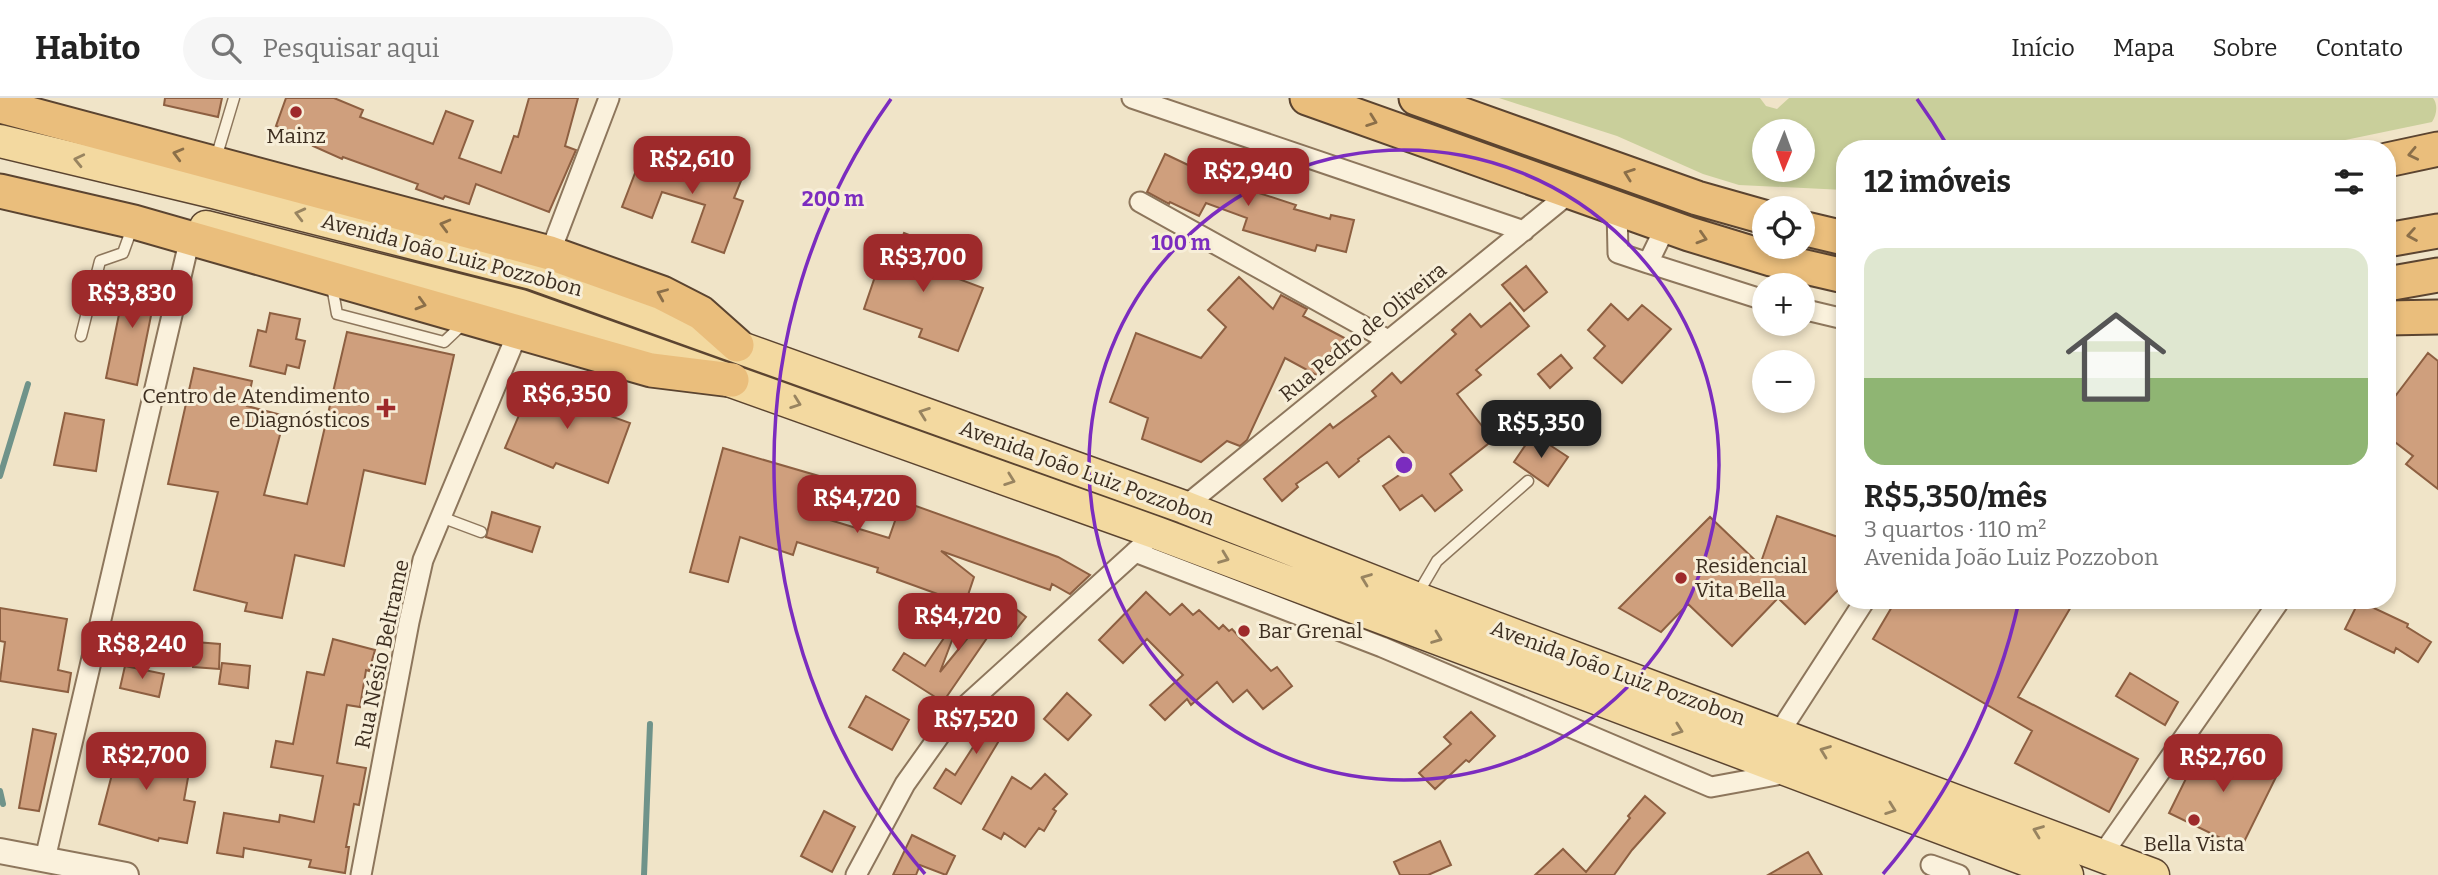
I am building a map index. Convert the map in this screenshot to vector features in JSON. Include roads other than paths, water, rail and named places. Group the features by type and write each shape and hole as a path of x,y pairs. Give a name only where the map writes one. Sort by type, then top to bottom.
{"highway":[{"path":"1307,98 1666,226 1771,259 1836,274"},
{"path":"1416,98 1697,198 1752,214"},
{"path":"0,106 60,116 214,164 550,253 662,293 701,313 737,345"},
{"path":"2396,158 2438,149"},
{"path":"0,191 134,222 651,370 732,380"},
{"path":"1815,226 1836,224"},
{"path":"1815,230 1836,236"},
{"path":"2396,238 2438,231"},
{"path":"2396,282 2438,275"},
{"path":"2396,318 2438,317"}],"main road":[{"name":"Avenida João Luiz Pozzobon","path":"0,141 200,188 532,273 1184,507 1415,598 2152,875"},
{"name":"Avenida João Luiz Pozzobon","path":"0,175 521,306 732,380 1146,542 1792,772 2058,873"}],"street":[{"path":"550,253 609,98"},
{"path":"1132,98 1524,230"},
{"name":"Rua Pedro de Oliveira","path":"1184,507 1571,192"},
{"path":"1140,202 1388,340"},
{"path":"1617,209 1618,253 1752,296"},
{"path":"1648,263 1666,226"},
{"path":"45,859 190,238"},
{"path":"1815,312 1836,317"},
{"name":"Rua Nésio Beltrame","path":"361,875 408,622 423,561 518,332"},
{"path":"856,875 905,785 952,718 1146,542 1382,648 1711,787 1792,772"},
{"path":"1779,733 1859,609"},
{"path":"2102,855 2274,609"},
{"path":"0,850 126,875"},
{"path":"1931,865 1959,875"}],"lane":[{"path":"214,164 234,98"},
{"path":"81,336 100,261 123,253 134,222"},
{"path":"1415,598 1437,561 1528,481"},
{"path":"441,517 481,532"}],"waterway":[{"path":"0,476 28,384"},
{"path":"644,875 650,724"},
{"path":"0,791 3,804"}],"place":[{"name":"Mainz","path":"296,112"},
{"name":"Centro de Atendimento e Diagnósticos","path":"386,408"},
{"name":"Residencial Vita Bella","path":"1681,578"},
{"name":"Bar Grenal","path":"1244,631"},
{"name":"Bella Vista","path":"2194,820"}]}
